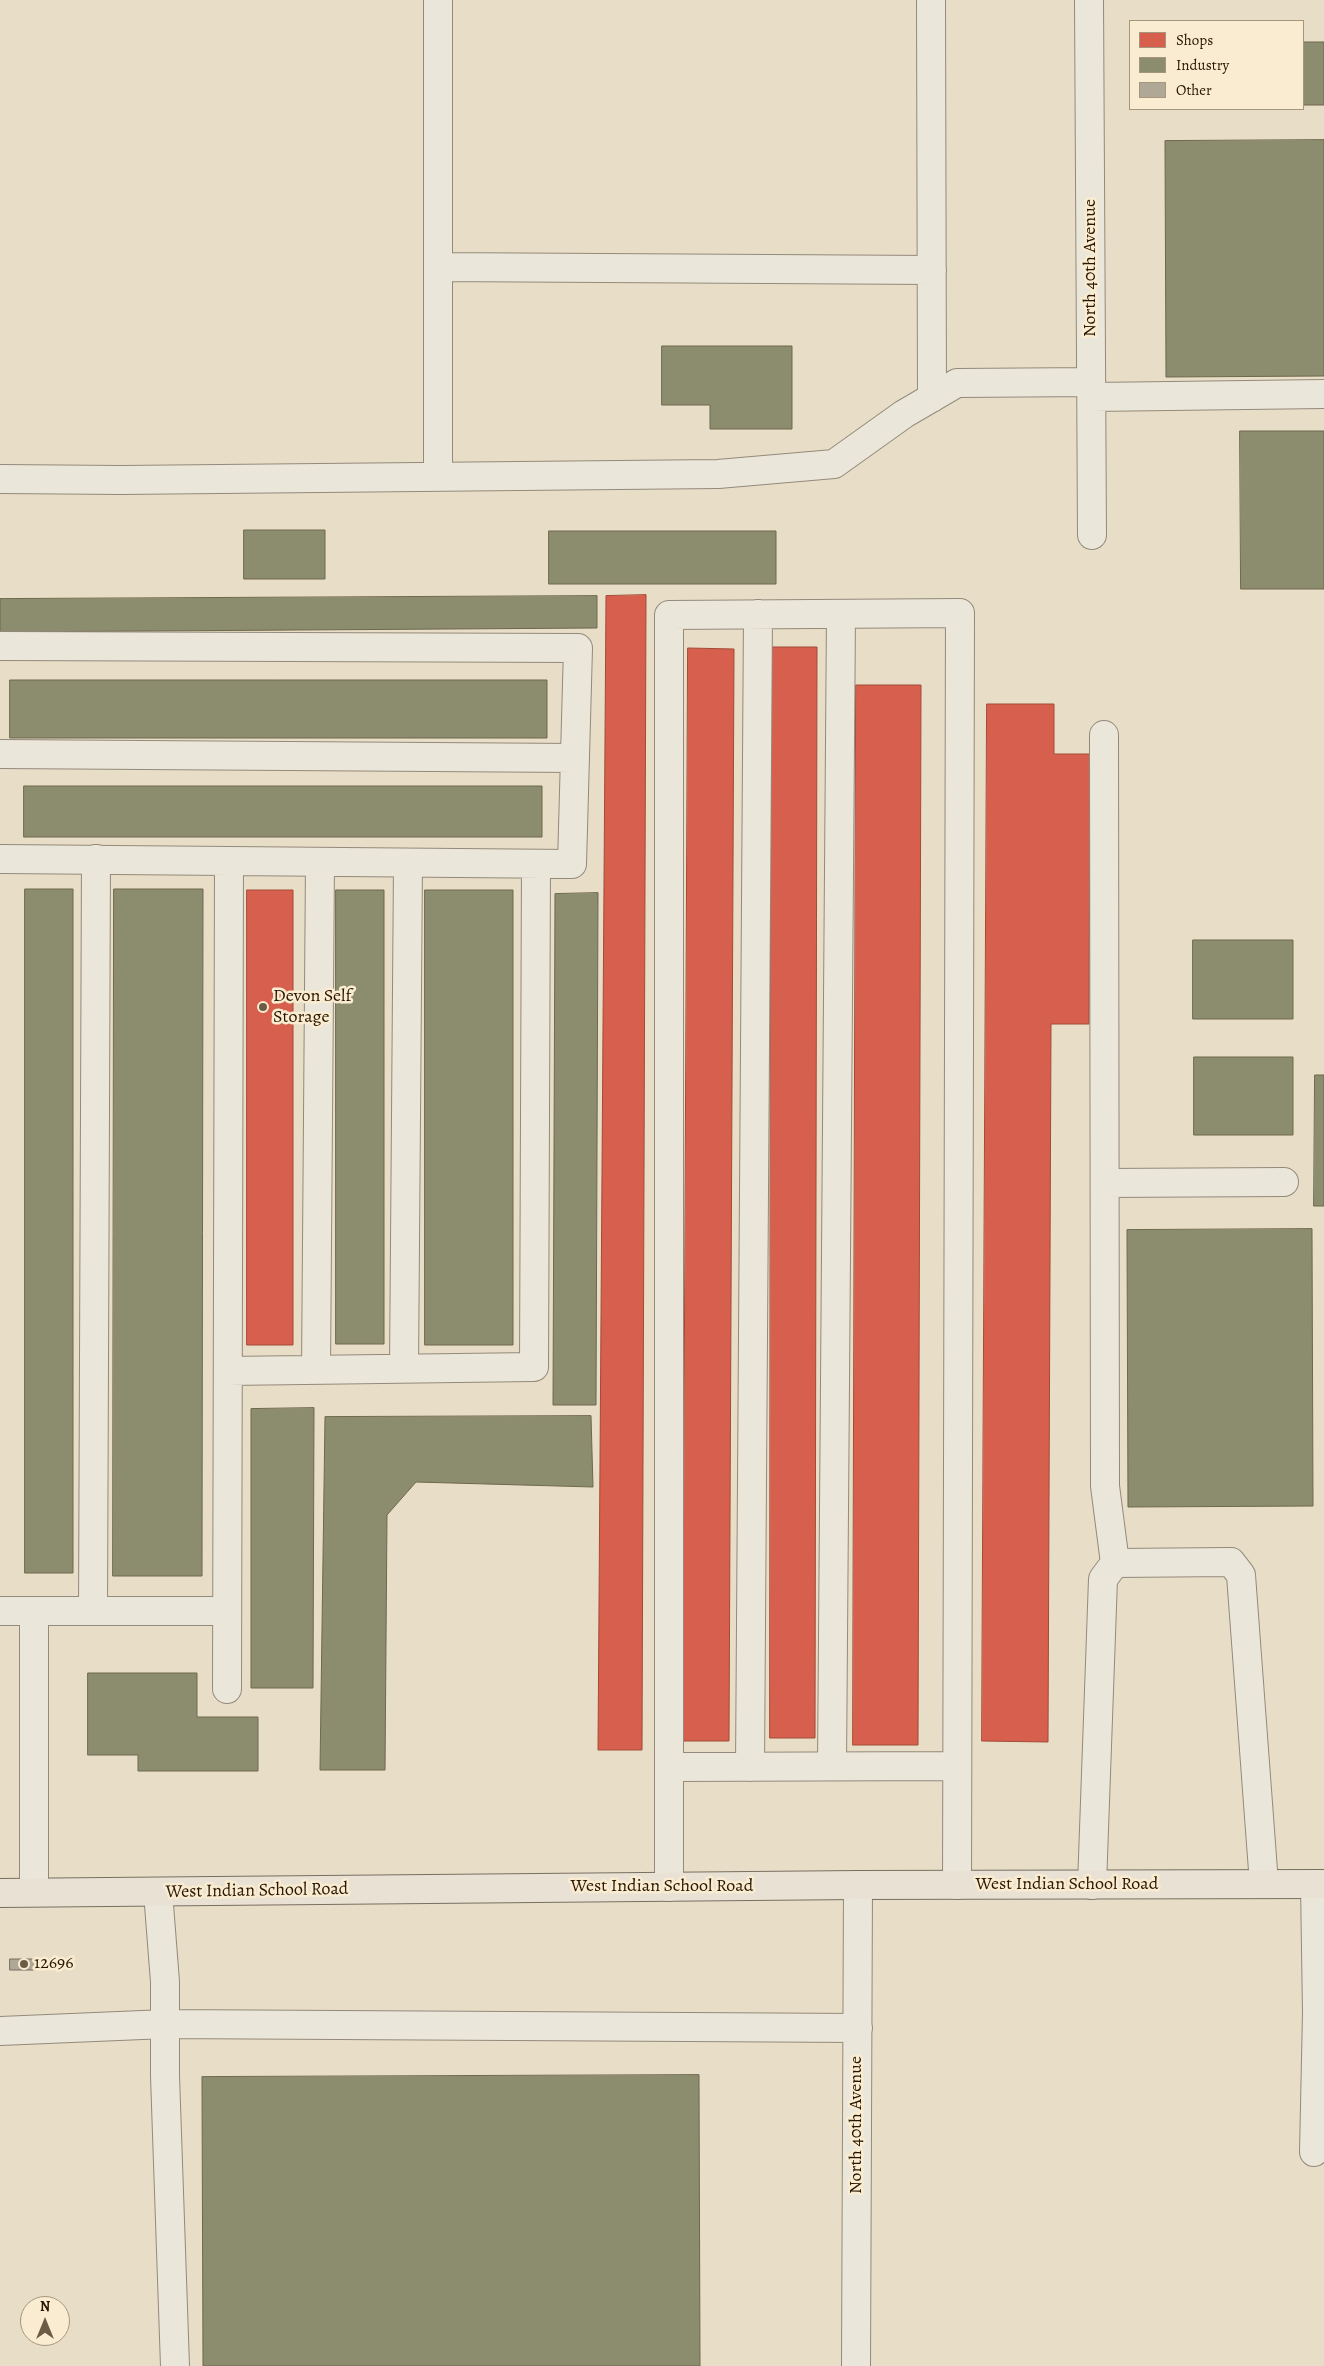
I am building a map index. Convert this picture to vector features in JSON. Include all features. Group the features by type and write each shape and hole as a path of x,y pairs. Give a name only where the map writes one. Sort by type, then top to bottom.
{"main road":[{"name":"West Indian School Road","path":"0,1893 858,1885 1320,1884"}],"street":[{"path":"438,0 438,476"},
{"path":"931,0 932,398"},
{"name":"North 40th Avenue","path":"1089,0 1092,535"},
{"path":"438,267 932,270"},
{"path":"0,479 718,474 834,464 904,414 957,383 1092,389 1324,394"},
{"path":"670,1887 670,615 758,614 960,613 957,1885"},
{"path":"750,1767 758,614"},
{"path":"832,1766 841,614"},
{"path":"0,646 578,648 572,864 0,859"},
{"path":"1092,1885 1102,1579 1115,1563 1105,1486 1104,735"},
{"path":"0,754 575,758"},
{"path":"94,1611 96,859"},
{"path":"228,1689 229,861"},
{"path":"316,1370 320,862"},
{"path":"404,1368 408,863"},
{"path":"228,1371 534,1367 536,864"},
{"path":"1105,1183 1284,1182"},
{"path":"1115,1563 1231,1562 1241,1575 1264,1884"},
{"path":"0,1611 228,1611"},
{"path":"34,1611 34,1892"},
{"path":"670,1767 957,1766"},
{"path":"1314,2152 1320,2099 1320,1884"},
{"name":"North 40th Avenue","path":"856,2366 858,1885"},
{"path":"158,1892 165,1982 165,2085 175,2366"},
{"path":"0,2032 166,2024 858,2028"}],"building: Shops":[{"path":"646,595 642,1750 598,1750 606,596"},
{"path":"771,647 817,647 815,1738 770,1738"},
{"path":"688,648 734,649 729,1741 683,1741"},
{"path":"856,685 921,685 918,1745 853,1745"},
{"path":"987,704 1054,704 1054,754 1090,754 1089,1024 1051,1024 1048,1742 982,1741"},
{"path":"247,890 293,890 293,1345 247,1345"}],"building: Industry":[{"path":"1304,42 1324,42 1324,105 1304,105"},
{"path":"1324,140 1324,376 1166,377 1165,141"},
{"path":"662,346 792,346 792,429 710,429 710,405 662,405"},
{"path":"1240,431 1324,431 1324,589 1241,589"},
{"path":"244,530 325,530 325,579 244,579"},
{"path":"549,531 776,531 776,584 549,584"},
{"path":"597,596 597,628 0,632 0,599"},
{"path":"10,680 547,680 547,738 10,738"},
{"path":"24,786 542,786 542,837 24,837"},
{"path":"25,889 73,889 73,1573 25,1573"},
{"path":"114,889 203,889 202,1576 113,1576"},
{"path":"336,890 384,890 384,1344 336,1344"},
{"path":"425,890 513,890 513,1345 425,1345"},
{"path":"598,893 596,1405 553,1405 555,894"},
{"path":"1193,940 1293,940 1293,1019 1193,1019"},
{"path":"1194,1057 1293,1057 1293,1135 1194,1135"},
{"path":"1315,1075 1324,1075 1324,1206 1314,1206"},
{"path":"1312,1229 1313,1506 1128,1507 1127,1230"},
{"path":"314,1408 313,1688 251,1688 251,1409"},
{"path":"591,1416 593,1487 416,1482 387,1515 385,1770 320,1770 325,1417"},
{"path":"88,1673 197,1673 197,1717 258,1717 258,1771 138,1771 138,1755 88,1755"},
{"path":"699,2075 700,2366 203,2366 202,2077"}],"building: Other":[{"path":"10,1959 36,1959 36,1970 10,1970"}],"place":[{"name":"Devon Self Storage","path":"263,1007"},
{"name":"12696","path":"24,1964"}]}
